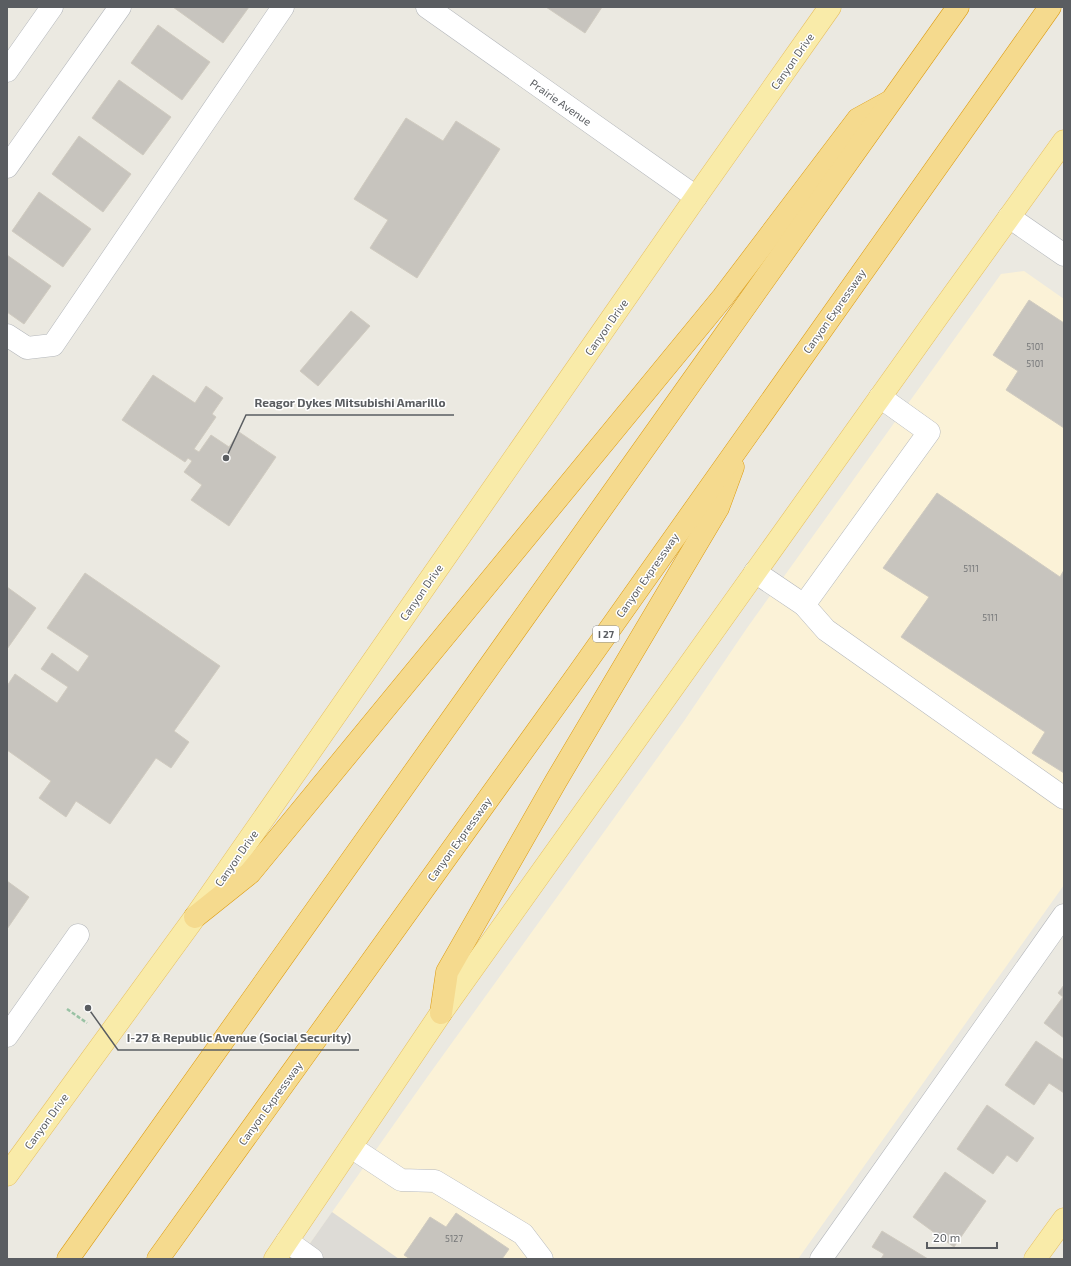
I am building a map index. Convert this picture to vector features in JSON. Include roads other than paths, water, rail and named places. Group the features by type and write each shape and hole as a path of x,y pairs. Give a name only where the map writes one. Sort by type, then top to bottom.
{"highway":[{"path":"68,1259 958,7"},
{"name":"Canyon Expressway","path":"158,1259 578,674 1050,7"},
{"path":"195,917 256,866 724,297 858,119 893,100"},
{"path":"441,1013 447,972 556,781 718,508 743,440"}],"main road":[{"name":"Canyon Drive","path":"9,1169 195,917 830,7"},
{"path":"275,1259 441,1013 1064,141"},
{"path":"1035,1259 1064,1219"}],"street":[{"path":"7,71 52,7"},
{"path":"7,167 120,7"},
{"path":"7,335 27,348 53,345 283,7"},
{"name":"Prairie Avenue","path":"427,7 696,197"},
{"path":"1009,217 1064,256"},
{"path":"804,605 929,432 880,397"},
{"path":"756,572 804,605 826,630 1064,798"},
{"path":"821,1259 1064,915"},
{"path":"7,1036 78,935"},
{"path":"351,1147 401,1180 435,1181 523,1234 542,1259"},
{"path":"287,1241 312,1259"}],"place":[{"name":"Reagor Dykes Mitsubishi Amarillo","path":"226,458"},
{"name":"I-27 & Republic Avenue (Social Security)","path":"88,1008"}]}
